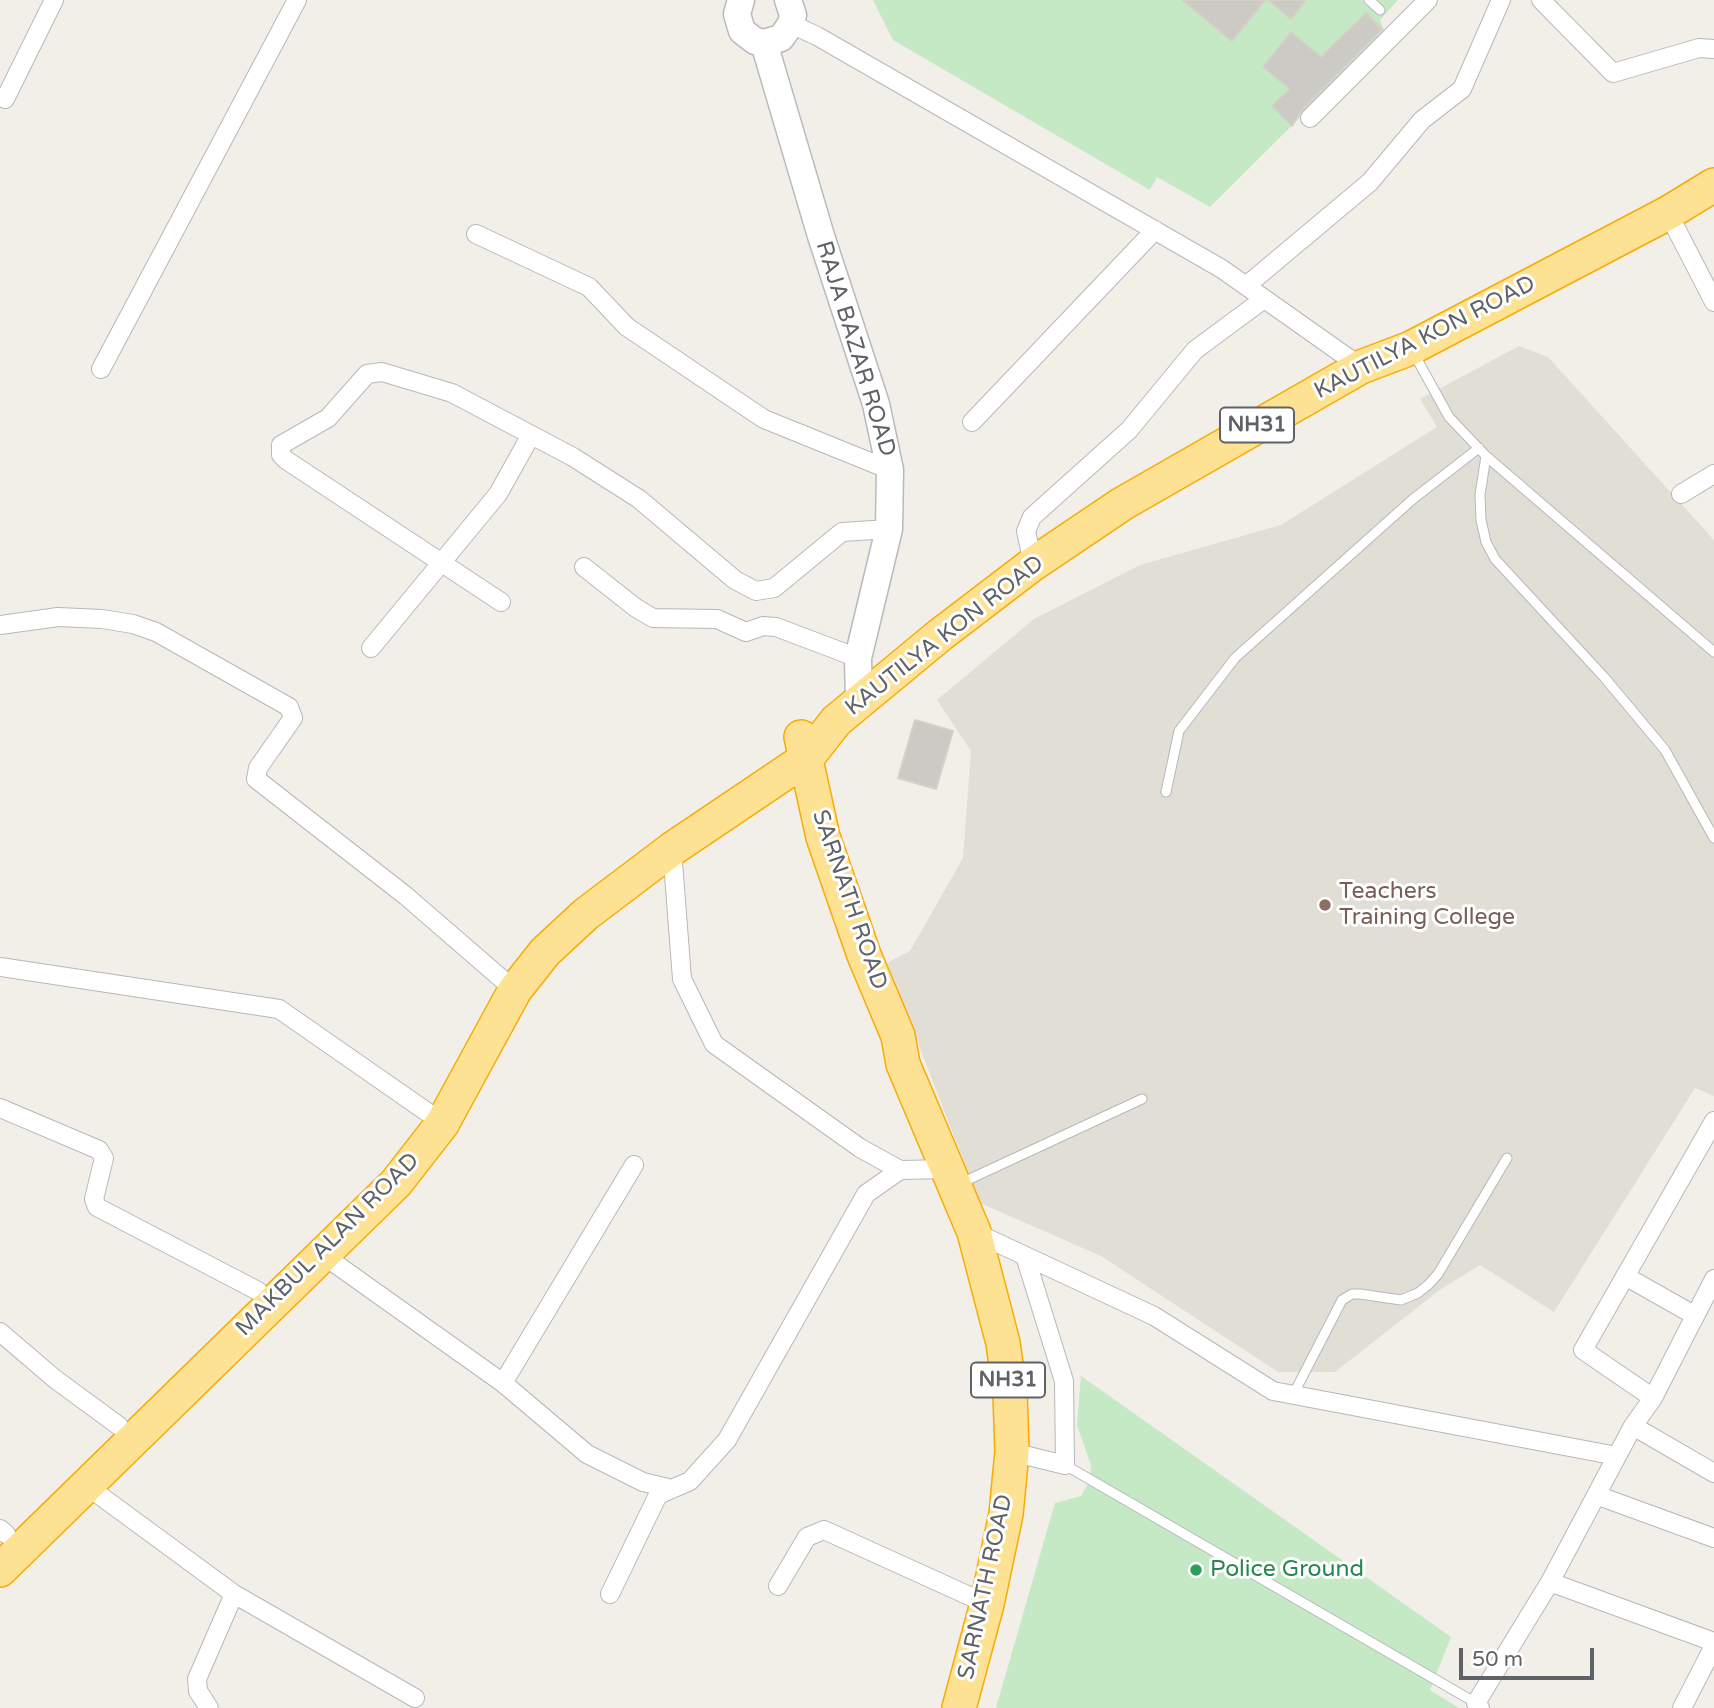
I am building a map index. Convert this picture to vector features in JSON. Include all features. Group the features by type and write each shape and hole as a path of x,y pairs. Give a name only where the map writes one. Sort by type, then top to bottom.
{"highway":[{"name":"KAUTILYA KON ROAD","path":"794,752 1034,564 1133,497 1361,367 1411,348 1668,213 1714,185"},
{"name":"MAKBUL ALAN ROAD","path":"2,1535 331,1223 386,1164 427,1112 503,980 536,937 573,902 794,752"},
{"name":"MAKBUL ALAN ROAD","path":"0,1570 396,1183 442,1124 515,990 545,953 586,914 794,752"},
{"name":"SARNATH ROAD","path":"794,752 864,955 898,1036 903,1064 974,1232 1003,1343 1010,1393 1012,1452 1006,1514 987,1604 959,1708"}],"street":[{"path":"5,99 54,0"},
{"path":"101,369 297,0"},
{"path":"717,0 739,11 748,37 764,43 781,38 793,8 817,36 1155,230 1246,286 1361,367"},
{"path":"1310,118 1429,0"},
{"path":"1246,286 1370,182 1422,120 1462,89 1501,0"},
{"path":"1541,0 1613,73 1699,48 1714,49"},
{"name":"RAJA BAZAR ROAD","path":"764,43 821,236 876,404 890,470 889,529 848,711"},
{"path":"1668,213 1714,302"},
{"path":"972,422 1155,230"},
{"path":"476,234 589,287 627,327 764,419 890,470"},
{"path":"1034,564 1026,531 1032,517 1129,430 1195,350 1264,299"},
{"path":"500,601 285,460 281,454 281,445 320,423 359,380 375,372 423,382 452,393 531,435 639,499 735,580 756,591 774,588 842,532 889,529"},
{"path":"371,648 498,494 531,435"},
{"path":"1681,494 1714,474"},
{"path":"584,567 653,618 717,619 746,632 769,626 858,658"},
{"path":"0,625 58,617 133,624 156,632 289,707 293,718 258,768 255,776 260,783 405,896 503,980"},
{"path":"672,849 681,979 714,1044 860,1149 900,1170 952,1177"},
{"path":"0,967 279,1009 427,1112"},
{"path":"0,1108 99,1150 104,1158 94,1199 97,1207 258,1291"},
{"path":"1653,1398 1583,1350 1714,1121"},
{"path":"503,1383 634,1165"},
{"path":"610,1594 658,1494 690,1481 727,1440 866,1194 900,1170"},
{"path":"974,1232 1154,1316 1273,1391 1617,1456"},
{"path":"323,1255 503,1383 587,1454 643,1482 672,1489"},
{"path":"1012,1452 1065,1465 1064,1381 1025,1256"},
{"path":"1625,1276 1703,1308"},
{"path":"1478,1706 1550,1582 1633,1426 1653,1398 1703,1308 1714,1279"},
{"path":"0,1332 55,1379 119,1426"},
{"path":"1633,1426 1714,1473"},
{"path":"87,1486 234,1594 418,1705"},
{"path":"1596,1496 1714,1538"},
{"path":"778,1587 807,1537 824,1531 987,1604"},
{"path":"1550,1582 1714,1644 1682,1708"},
{"path":"209,1708 198,1691 197,1679 234,1594"}],"lane":[{"path":"1369,0 1380,9"},
{"path":"1411,348 1450,417 1486,456 1714,652"},
{"path":"1166,792 1179,731 1235,658 1413,499 1479,448"},
{"path":"1486,456 1480,495 1481,520 1486,542 1495,559 1605,677 1656,740 1714,838"},
{"path":"952,1177 1142,1100"},
{"path":"1293,1395 1342,1300 1352,1294 1360,1294 1401,1300 1418,1293 1437,1274 1507,1158"},
{"path":"1065,1465 1478,1706"}],"shaded area":[{"name":"Teachers Training College","path":"1519,346 1548,357 1714,540 1714,1096 1695,1088 1554,1312 1480,1265 1441,1289 1335,1372 1278,1372 1101,1256 980,1203 887,963 910,951 963,858 971,751 937,700 1034,619 1140,565 1281,525 1437,427 1420,399"}],"green space":[{"path":"873,0 1398,0 1380,20 1385,33 1210,207 1157,177 1150,190 893,40"},
{"name":"Police Ground","path":"1081,1376 1451,1637 1430,1690 1459,1708 996,1708 1055,1503 1081,1496 1090,1480 1091,1465 1077,1425"}],"building":[{"path":"1182,0 1265,0 1232,41"},
{"path":"1268,0 1306,0 1291,19"},
{"path":"1366,13 1382,29 1302,110 1292,126 1272,106 1290,89 1263,67 1291,32 1321,57"},
{"path":"915,720 953,731 936,789 898,778"}],"place":[{"name":"Teachers Training College","path":"1325,905"},
{"name":"Police Ground","path":"1196,1570"}]}
